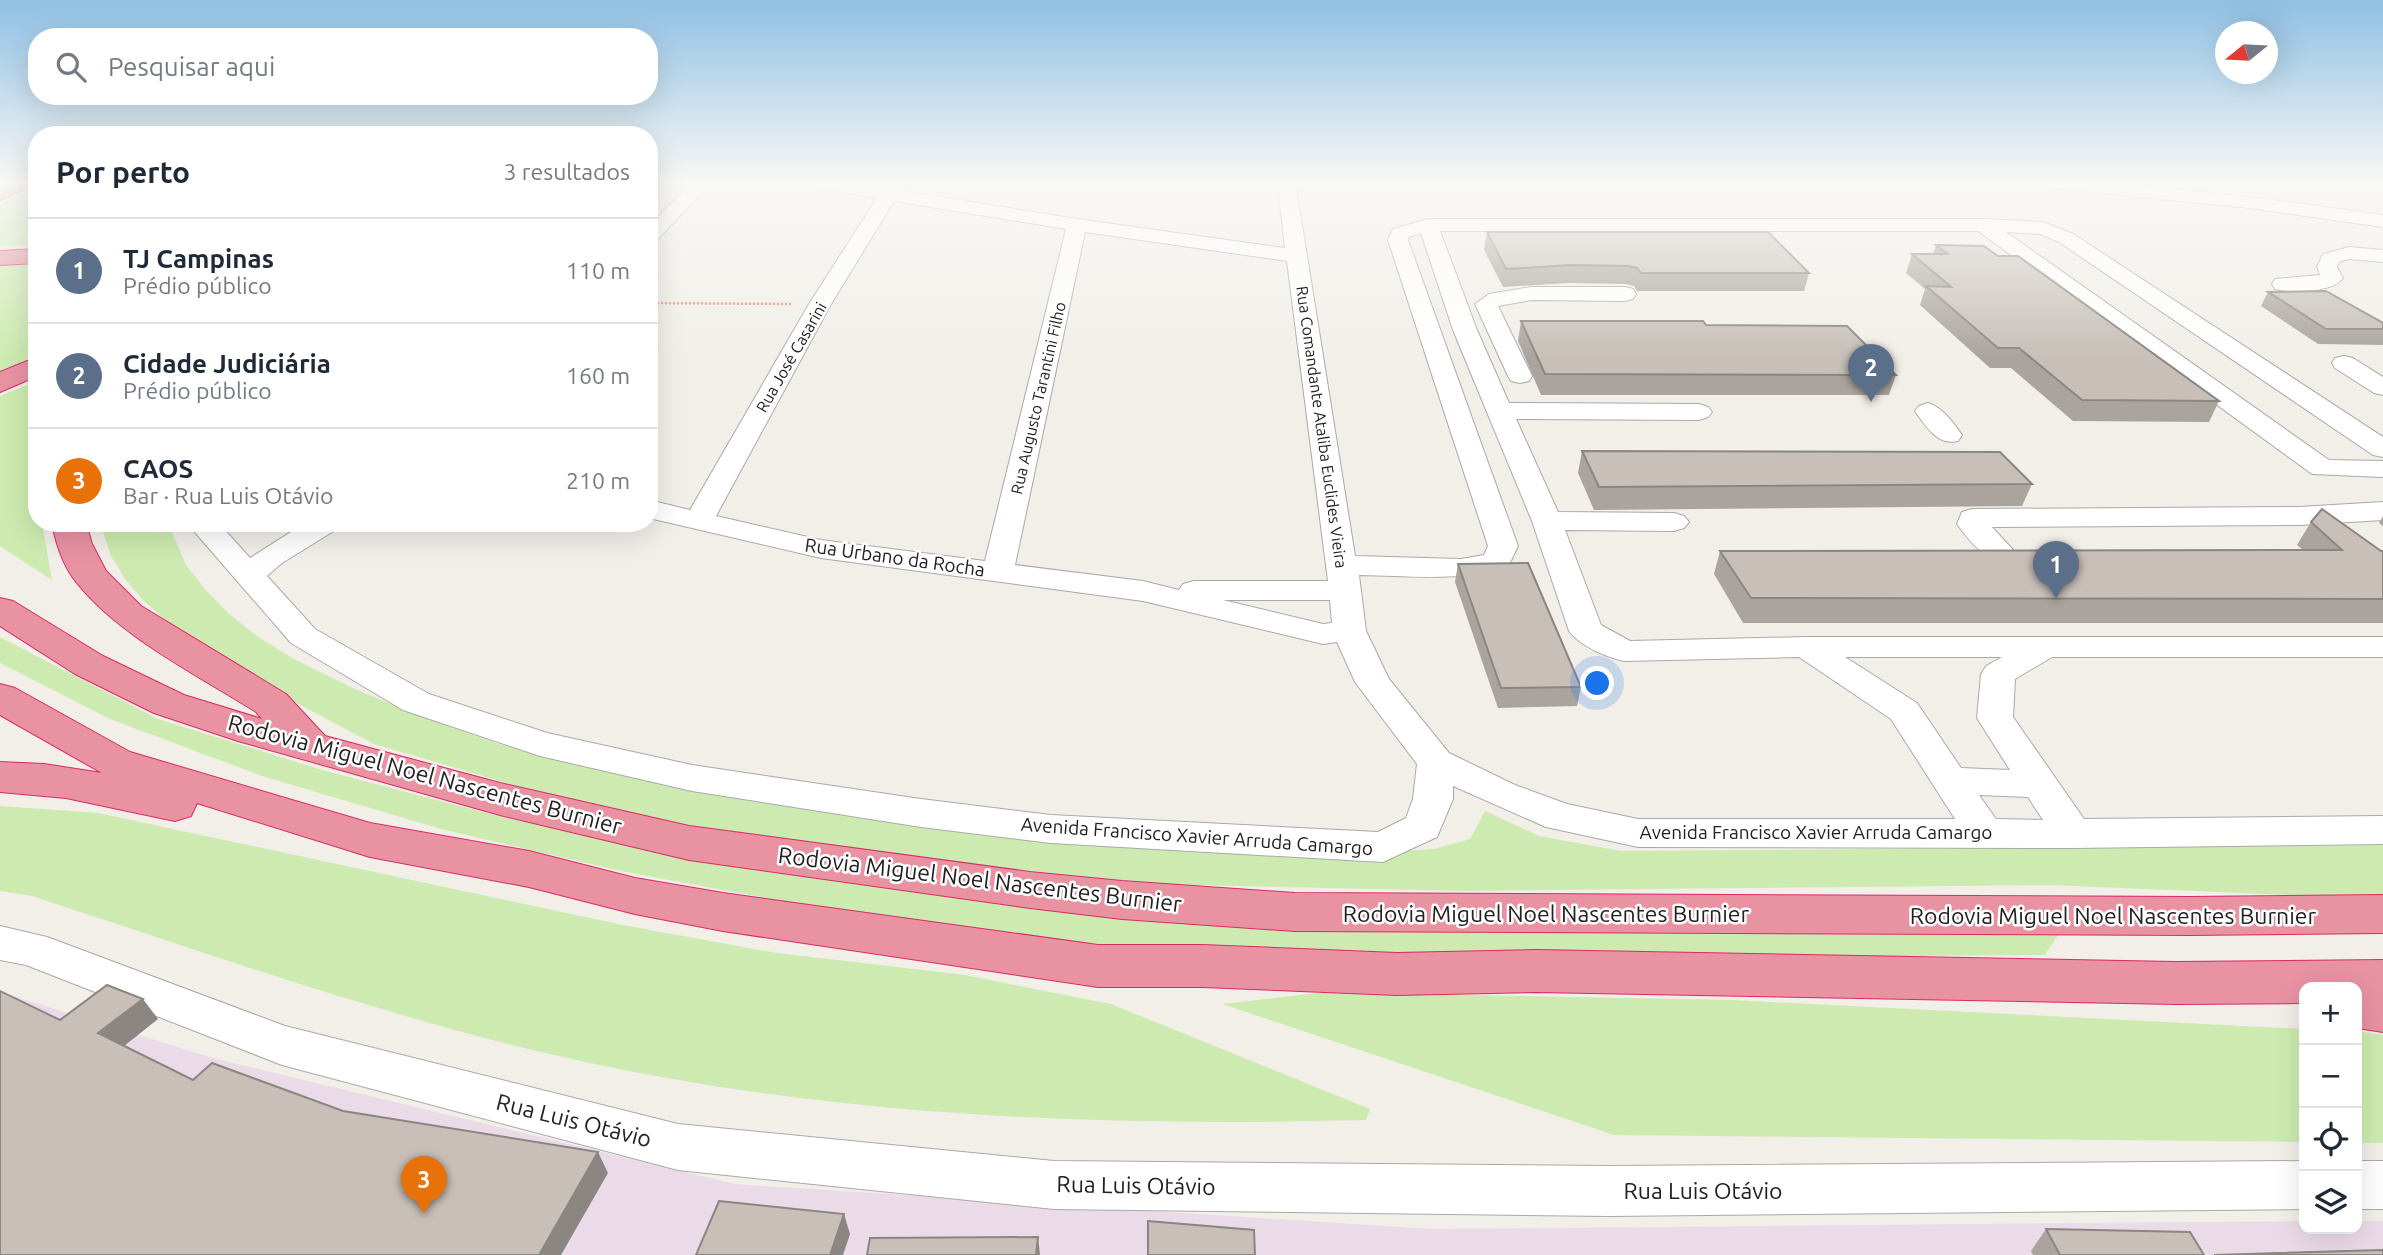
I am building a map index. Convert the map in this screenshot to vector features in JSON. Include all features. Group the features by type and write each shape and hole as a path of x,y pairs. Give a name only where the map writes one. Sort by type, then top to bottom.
{"highway":[{"path":"0,258 28,256"},
{"path":"0,383 28,369"},
{"path":"71,532 74,544 90,576 128,614 271,703 310,747"},
{"name":"Rodovia Miguel Noel Nascentes Burnier","path":"0,609 89,666 169,704 310,747 500,799 689,843 1030,890 1122,900 1296,912 2176,916 2383,914"},
{"path":"0,697 114,762 370,840"},
{"path":"0,777 78,783 197,810 529,869 635,896 710,910 1098,966 1202,966 1397,974 1536,971 2176,983 2383,981"},
{"path":"2176,983 2299,999"},
{"path":"2362,1007 2383,1010"}],"street":[{"name":"Rua José Casarini","path":"698,522 820,304 860,241"},
{"name":"Rua Augusto Tarantini Filho","path":"998,571 1073,241"},
{"path":"1188,241 1298,256"},
{"name":"Rua Comandante Ataliba Euclides Vieira","path":"1294,241 1349,631 1373,682 1436,762"},
{"name":"Rua Urbano da Rocha","path":"1143,591 1461,568 1496,562 1503,546 1398,241"},
{"path":"1433,241 1465,330 1547,521 1586,631 1624,651 1805,647 2383,647"},
{"path":"2005,241 2322,468 2383,469"},
{"path":"2070,241 2383,451"},
{"path":"2283,284 2328,281 2332,278 2327,267 2330,258 2338,254 2383,256"},
{"path":"1520,376 1486,304 1493,298 1512,294 1625,294"},
{"path":"1465,330 1524,330"},
{"path":"2146,341 2222,342"},
{"path":"2344,363 2383,388"},
{"path":"1500,411 1699,412"},
{"path":"1927,411 1949,435"},
{"path":"2302,452 2383,451"},
{"name":"Rua Urbano da Rocha","path":"658,511 821,549 1143,591 1323,634 1349,631"},
{"path":"2000,552 1972,524 1972,518 2299,516 2383,511"},
{"path":"1547,521 1674,522"},
{"path":"210,532 248,576 271,556 312,532"},
{"name":"Avenida Francisco Xavier Arruda Camargo","path":"248,576 303,636 416,702 540,744 692,778 921,813 1051,829 1383,847 1423,827 1433,799 1436,762 1501,794 1560,817 1638,833 2073,834 2383,830"},
{"path":"1805,647 1904,711 1984,833"},
{"path":"2041,649 1998,674 1995,718 2073,834"},
{"path":"1951,781 2037,784"},
{"name":"Rua Luis Otávio","path":"0,943 31,949 282,1045 678,1147 1054,1185 1609,1191 2299,1185"},
{"path":"2362,1185 2383,1185"}],"path":[{"path":"658,303 820,304"}],"shaded area":[{"path":"0,992 213,1058 735,1184 1431,1229 2299,1221 2299,1234 2362,1234 2362,1221 2383,1221 2383,1255 0,1255"}],"green space":[{"path":"0,241 28,241 28,246 0,246"},
{"path":"28,259 28,359 0,373 0,261"},
{"path":"28,385 28,532 44,532 52,580 0,546 0,396"},
{"path":"103,532 172,532 186,565 228,613 258,637 294,659 355,689 425,718 502,745 657,782 1368,853 1434,849 1470,839 1485,811 1539,836 1621,851 2383,845 2383,897 2049,885 1462,891 1154,884 762,842 585,806 374,744 272,690 168,622 144,601 125,579 111,556"},
{"path":"0,637 158,719 326,771 510,819 678,851 860,881 2060,932 2045,955 1704,958 1331,956 1040,941 848,913 625,872 441,829 262,776 110,719 0,663"},
{"path":"0,806 98,813 623,925 777,953 965,975 1111,1004 1370,1109 1366,1120 1267,1122 1167,1122 969,1114 771,1094 576,1060 370,1006 32,896 0,891"},
{"path":"1326,992 1733,1000 2299,1029 2299,1142 1614,1135 1222,1004"},
{"path":"2362,1032 2383,1035 2383,1143 2362,1143"}],"building":[{"path":"1491,241 1777,241 1809,273 1641,273 1637,268 1629,266 1572,265 1506,269"},
{"path":"1936,245 1984,246 1998,256 2018,256 2219,401 2082,400 2019,348 1998,348 1926,286 1951,287 1912,254 1948,254"},
{"path":"2326,291 2383,323 2383,329 2326,329 2268,292"},
{"path":"1521,321 1703,321 1706,325 1847,326 1896,375 1545,374"},
{"path":"1582,451 2000,452 2032,484 1599,487"},
{"path":"2322,509 2383,551 2383,599 1751,598 1720,551 2342,550 2311,522"},
{"path":"1528,563 1581,687 1501,688 1458,564"},
{"path":"107,985 143,999 98,1033 193,1080 212,1063 343,1111 598,1152 539,1255 0,1255 0,991 60,1020"},
{"path":"719,1201 844,1214 830,1255 696,1255"},
{"path":"1148,1221 1254,1230 1255,1255 1148,1255"},
{"path":"2046,1229 2190,1232 2204,1255 2060,1255"},
{"path":"1038,1237 1036,1255 867,1255 870,1238"},
{"path":"2383,1250 2383,1255 2214,1255"}],"place":[{"name":"Cidade Judiciária","path":"1871,402"},
{"name":"TJ Campinas","path":"2056,599"},
{"name":"CAOS","path":"424,1214"}]}
